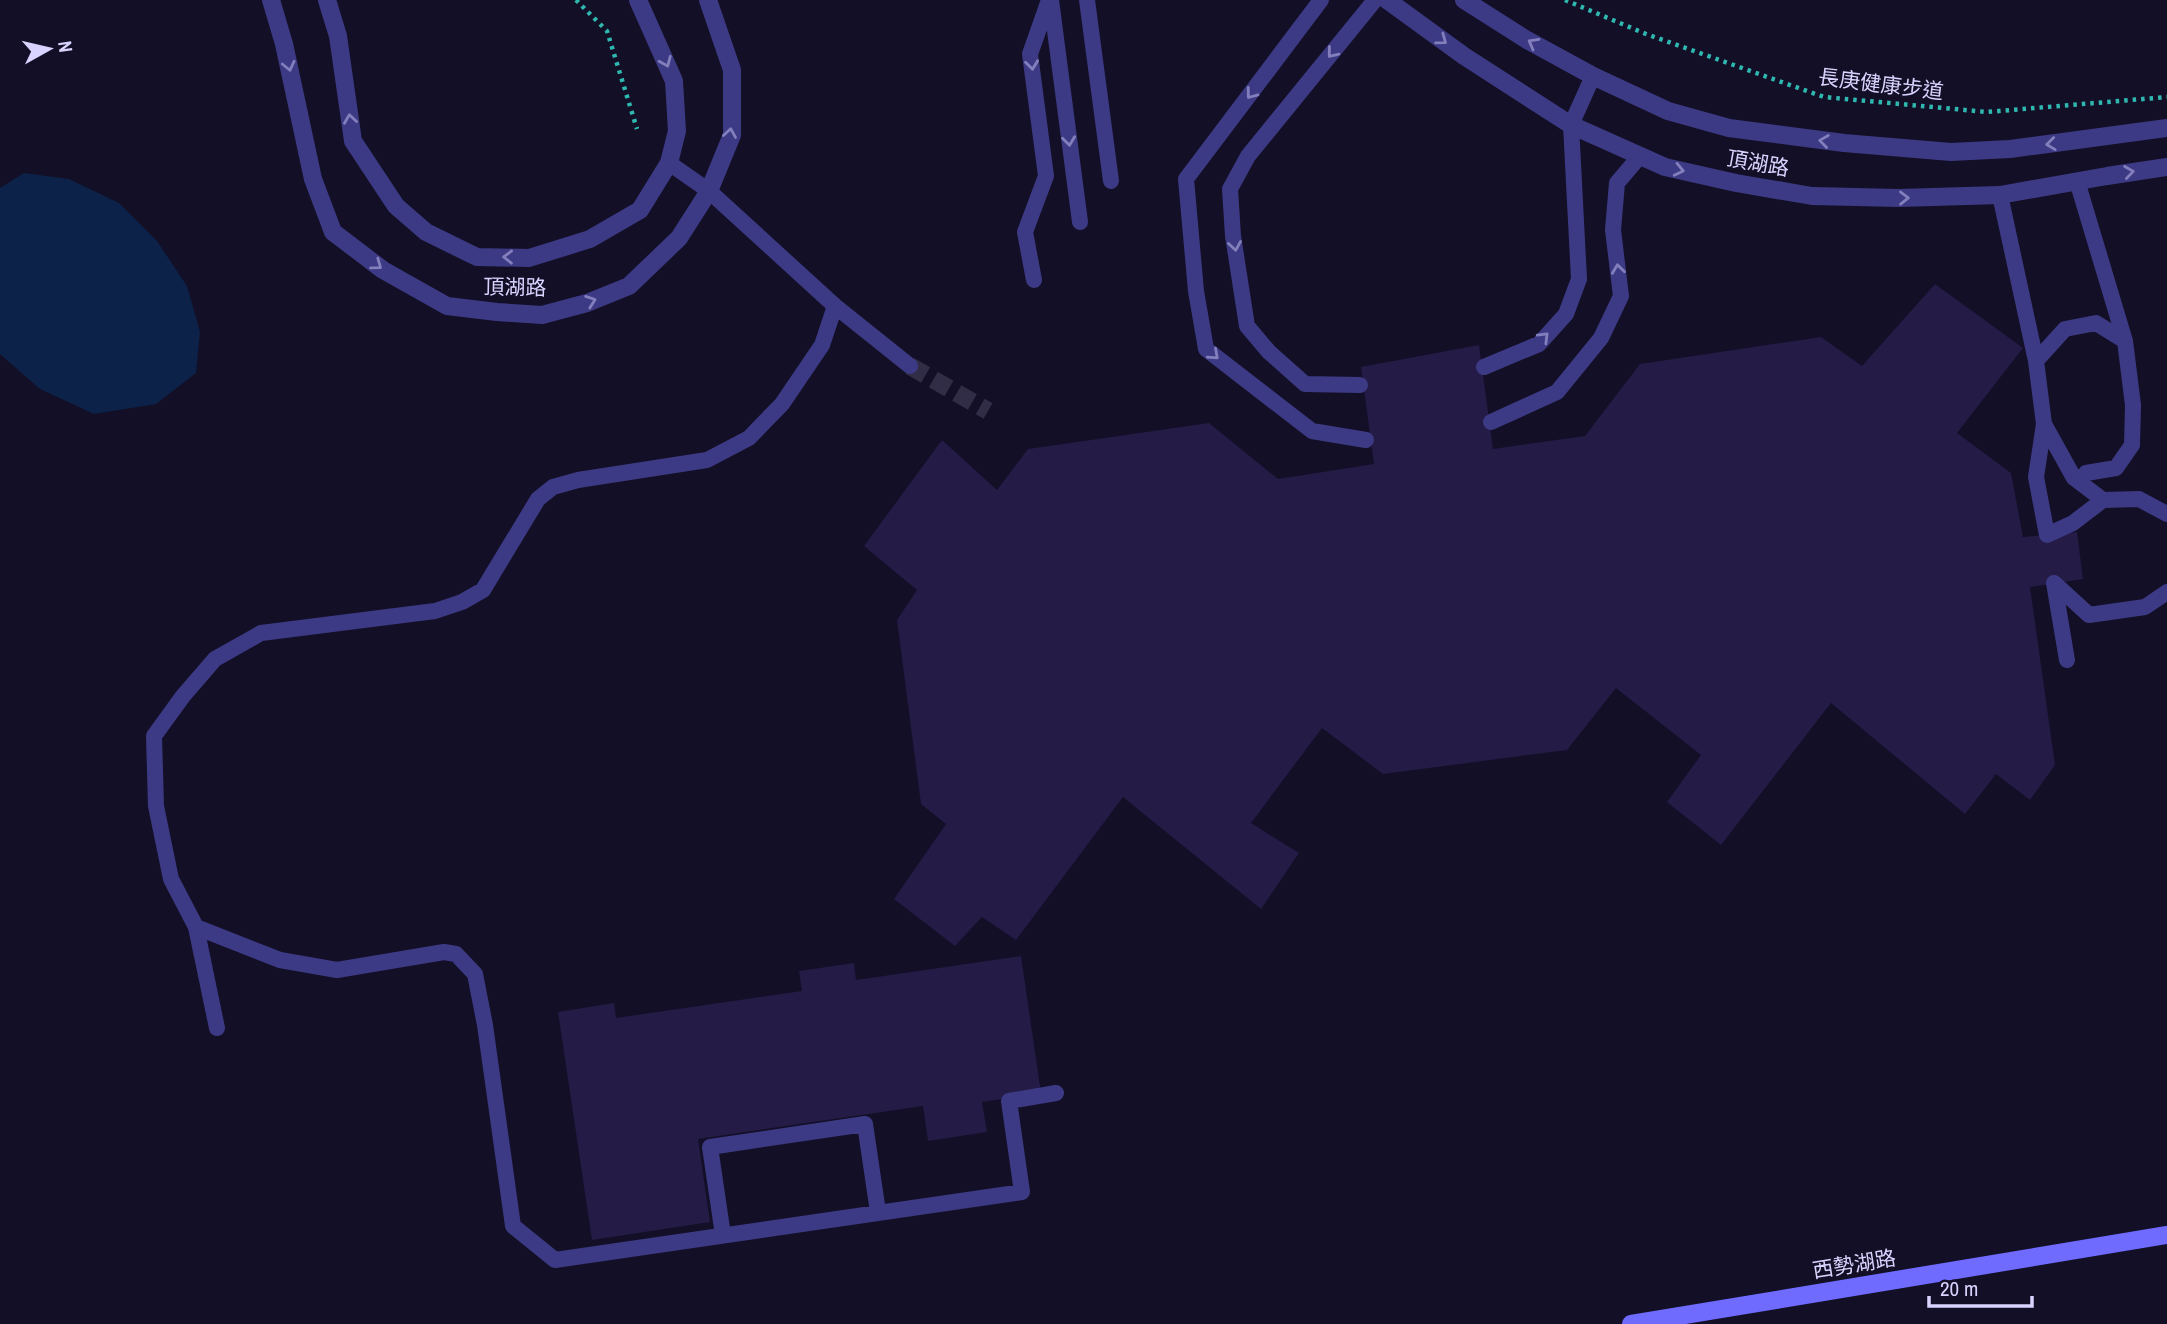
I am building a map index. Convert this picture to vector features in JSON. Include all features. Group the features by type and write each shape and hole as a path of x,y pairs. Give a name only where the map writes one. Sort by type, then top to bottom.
{"street":[{"name":"頂湖路","path":"271,0 284,44 313,179 333,232 383,270 447,306 497,313 542,315 587,303 629,286 679,238 709,191 732,135 732,70 708,0"},
{"name":"頂湖路","path":"327,0 338,36 353,141 396,206 426,232 477,257 529,258 590,239 640,210 669,163 677,131 674,81 638,0"},
{"name":"頂湖路","path":"1387,0 1464,56 1571,124 1665,167 1724,181 1812,196 1899,198 2000,195 2167,167"},
{"name":"頂湖路","path":"1464,0 1527,40 1593,76 1668,111 1729,128 1844,143 1951,152 2010,149 2167,128"},
{"name":"西勢湖路","path":"1631,1324 2167,1235"}],"lane":[{"path":"1050,0 1080,222"},
{"path":"1034,280 1025,232 1046,176 1030,54 1050,0"},
{"path":"1087,0 1111,181"},
{"path":"1321,0 1186,179 1196,291 1206,349 1312,431 1366,440"},
{"path":"1360,385 1305,384 1269,352 1247,326 1233,236 1230,189 1248,156 1375,0"},
{"path":"1484,367 1539,344 1566,314 1579,279 1571,124 1593,76"},
{"path":"1492,422 1557,392 1601,338 1621,296 1614,230 1617,183 1640,156"},
{"path":"669,163 709,191 835,306 910,366"},
{"path":"2077,181 2125,341 2133,405 2132,444 2116,468 2087,473"},
{"path":"2000,195 2036,361 2044,424 2036,477 2046,535 2073,523 2102,500 2140,499 2167,514"},
{"path":"217,1028 196,927 171,879 156,806 153,736 183,696 215,659 261,633 435,611 462,602 483,590 538,499 553,487 578,480 707,460 749,438 782,404 822,345 835,306"},
{"path":"2036,361 2065,329 2095,323 2125,341"},
{"path":"2044,424 2074,478 2102,500"},
{"path":"2067,660 2054,583 2089,615 2145,607 2167,592"},
{"path":"196,927 280,960 337,970 444,952 456,954 475,974 485,1025 513,1226 555,1260 1022,1192 1009,1101 1056,1093"},
{"path":"723,1235 710,1147 736,1143 865,1124 878,1212"}],"path":[{"path":"576,0 607,31 637,129"},
{"name":"長庚健康步道","path":"1565,0 1646,34 1824,97 1987,112 2167,97"}],"water":[{"path":"24,173 69,179 119,203 157,241 187,286 200,332 196,373 156,404 94,414 40,389 0,354 0,188"}],"building":[{"path":"1935,284 2023,348 1957,433 2011,473 2023,537 2077,532 2083,579 2030,587 2055,765 2030,800 1996,774 1965,814 1831,703 1721,845 1667,802 1701,755 1616,688 1567,750 1383,774 1322,728 1251,823 1299,853 1261,909 1123,797 1016,940 982,917 955,946 894,899 946,824 921,804 897,620 917,590 864,546 942,440 997,490 1028,449 1209,423 1278,479 1374,464 1361,367 1479,345 1493,449 1585,436 1640,364 1821,337 1862,366"},
{"path":"1021,956 1041,1093 982,1102 987,1132 928,1141 923,1106 698,1139 710,1222 592,1240 558,1012 614,1003 616,1018 802,991 799,971 854,963 856,980"}],"tunnel":[{"path":"910,366 988,411"}]}
